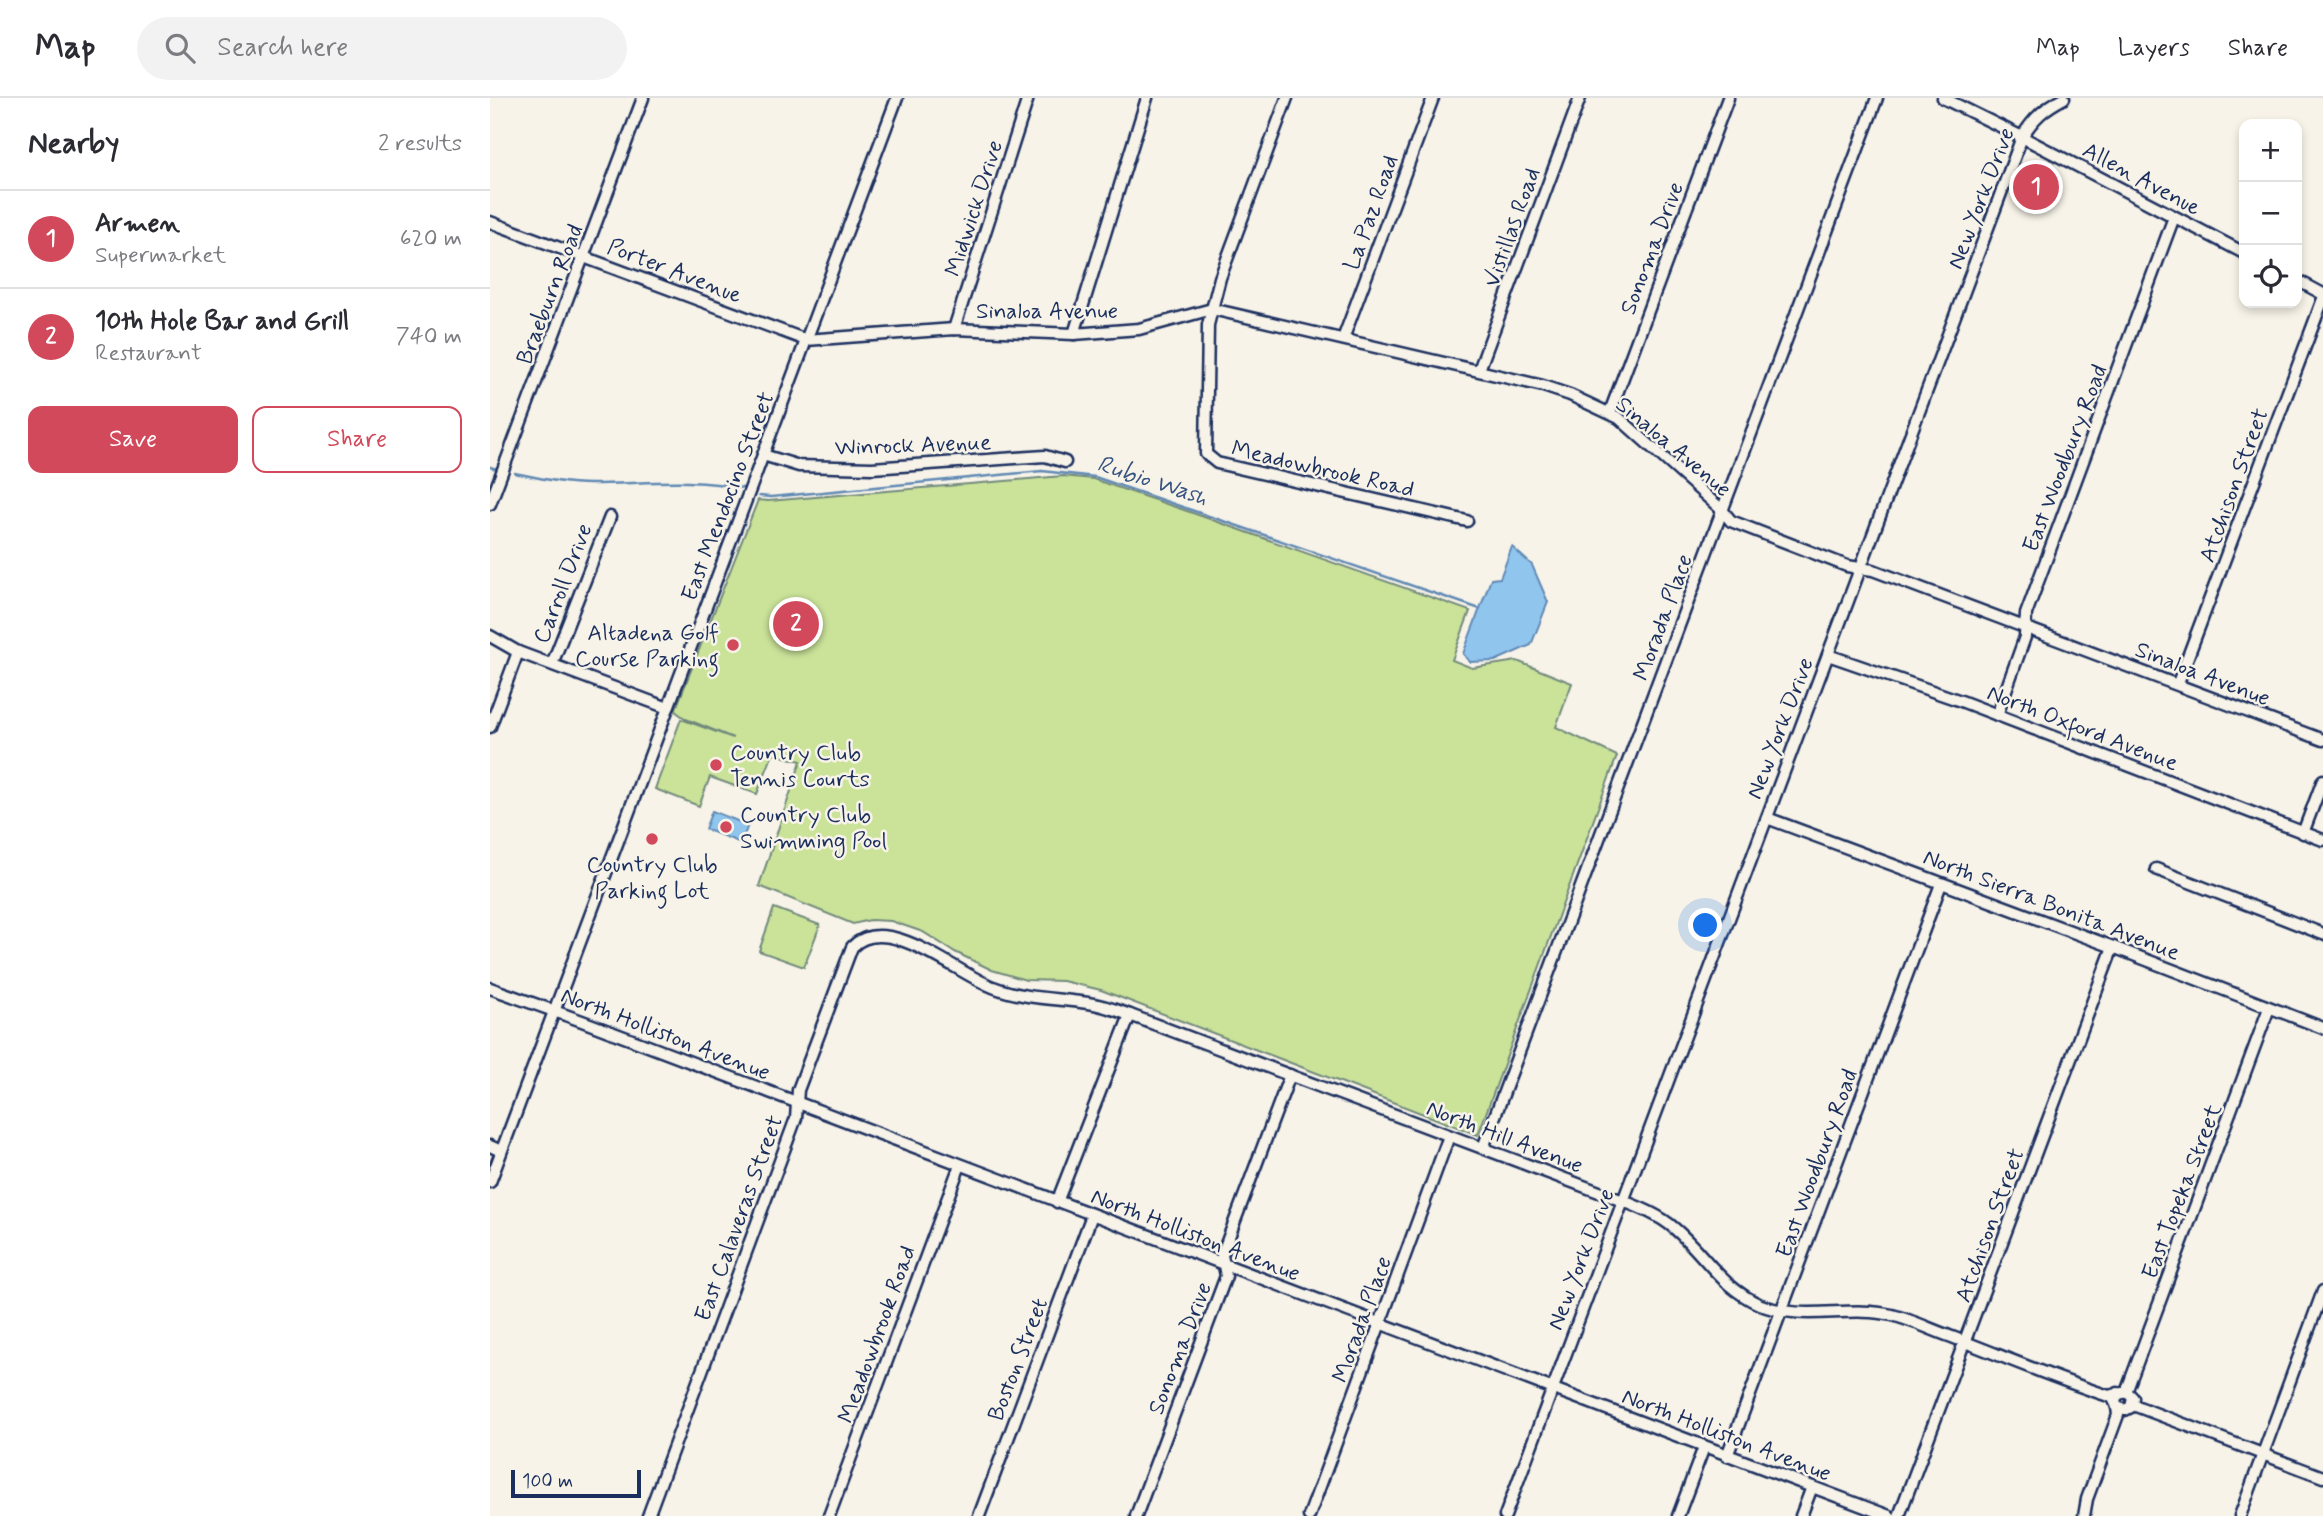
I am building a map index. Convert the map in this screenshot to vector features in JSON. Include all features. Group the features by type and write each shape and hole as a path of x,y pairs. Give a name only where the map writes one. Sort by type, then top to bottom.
{"street":[{"name":"Braeburn Road","path":"490,504 643,98"},
{"name":"East Mendocino Street","path":"490,1182 897,98"},
{"name":"Midwick Drive","path":"954,329 1028,98"},
{"path":"1074,334 1147,98"},
{"name":"Meadowbrook Road","path":"1287,98 1220,278 1212,309 1208,338 1206,454 1217,463 1468,521"},
{"name":"La Paz Road","path":"1343,339 1433,98"},
{"name":"Vistillas Road","path":"1479,370 1580,98"},
{"name":"Sonoma Drive","path":"1610,412 1728,98"},
{"name":"Morada Place","path":"1483,1148 1877,98"},
{"name":"Allen Avenue","path":"1943,98 2239,250"},
{"name":"New York Drive","path":"1505,1516 2022,137 2046,103 2064,98"},
{"name":"East Woodbury Road","path":"1997,715 2025,637 2026,614 2174,216"},
{"name":"Porter Avenue","path":"490,222 806,340"},
{"path":"2302,283 2323,297"},
{"name":"Atchison Street","path":"2178,684 2323,297"},
{"name":"Sinaloa Avenue","path":"806,340 954,329 1074,334 1139,330 1212,309 1552,389 1610,412 1722,510 1731,521 1847,566 1861,566 2026,626 2323,740"},
{"name":"Winrock Avenue","path":"762,455 799,466 872,468 1045,456 1065,462"},
{"name":"Carroll Drive","path":"552,664 610,517"},
{"path":"490,636 518,652 668,708"},
{"path":"490,727 518,652"},
{"name":"North Oxford Avenue","path":"1828,655 1997,715 2323,840"},
{"path":"2303,833 2323,780"},
{"name":"North Sierra Bonita Avenue","path":"1766,818 2323,1028"},
{"path":"2156,869 2323,934"},
{"name":"East Woodbury Road","path":"1727,1456 1941,884"},
{"name":"North Hill Avenue","path":"866,937 890,937 910,944 974,979 1009,992 1045,1000 1088,1003 1130,1015 1623,1201 1670,1225 1694,1247 1713,1271 1746,1298 1782,1311 1819,1314 1856,1310 1896,1316 2323,1477"},
{"name":"East Calaveras Street","path":"648,1516 782,1157 797,1114 798,1090 852,947 866,937"},
{"name":"Atchison Street","path":"1899,1516 2113,947"},
{"name":"North Holliston Avenue","path":"490,988 1889,1516"},
{"name":"East Topeka Street","path":"2084,1516 2087,1499 2269,1008"},
{"path":"1057,1202 1130,1015"},
{"name":"Sonoma Drive","path":"1136,1516 1226,1276 1222,1255 1290,1075"},
{"name":"Morada Place","path":"1309,1516 1449,1136"},
{"path":"490,1146 501,1151"},
{"name":"Meadowbrook Road","path":"829,1516 960,1165"},
{"name":"Boston Street","path":"979,1516 1092,1215"},
{"path":"2239,1516 2318,1319 2323,1291"},
{"path":"1678,1516 1704,1447"},
{"path":"1801,1516 1812,1487"}],"green space":[{"path":"1063,476 1093,479 1470,611 1452,660 1472,668 1517,661 1572,683 1556,727 1617,756 1478,1135 1101,990 1063,981 1026,980 992,970 923,932 891,921 870,920 853,924 759,886 801,761 773,754 757,794 710,777 699,806 655,789 681,719 733,738 686,719 675,711 758,500"},
{"path":"774,908 820,925 804,967 759,951"}],"water":[{"path":"1512,547 1532,565 1548,602 1531,645 1495,661 1470,662 1463,654 1491,579 1500,578"},
{"name":"Country Club Swimming Pool","path":"712,811 748,825 741,843 705,829"}],"waterway":[{"name":"Rubio Wash","path":"490,467 497,469"},
{"name":"Rubio Wash","path":"759,496 1042,471 1095,477 1480,609"},
{"name":"Rubio Wash","path":"515,473 581,484 686,482 742,488"}],"place":[{"name":"Armen","path":"2036,187"},
{"name":"10th Hole Bar and Grill","path":"796,624"},
{"name":"Altadena Golf Course Parking","path":"733,645"},
{"name":"Country Club Tennis Courts","path":"716,765"},
{"name":"Country Club Swimming Pool","path":"726,827"},
{"name":"Country Club Parking Lot","path":"652,839"}]}
